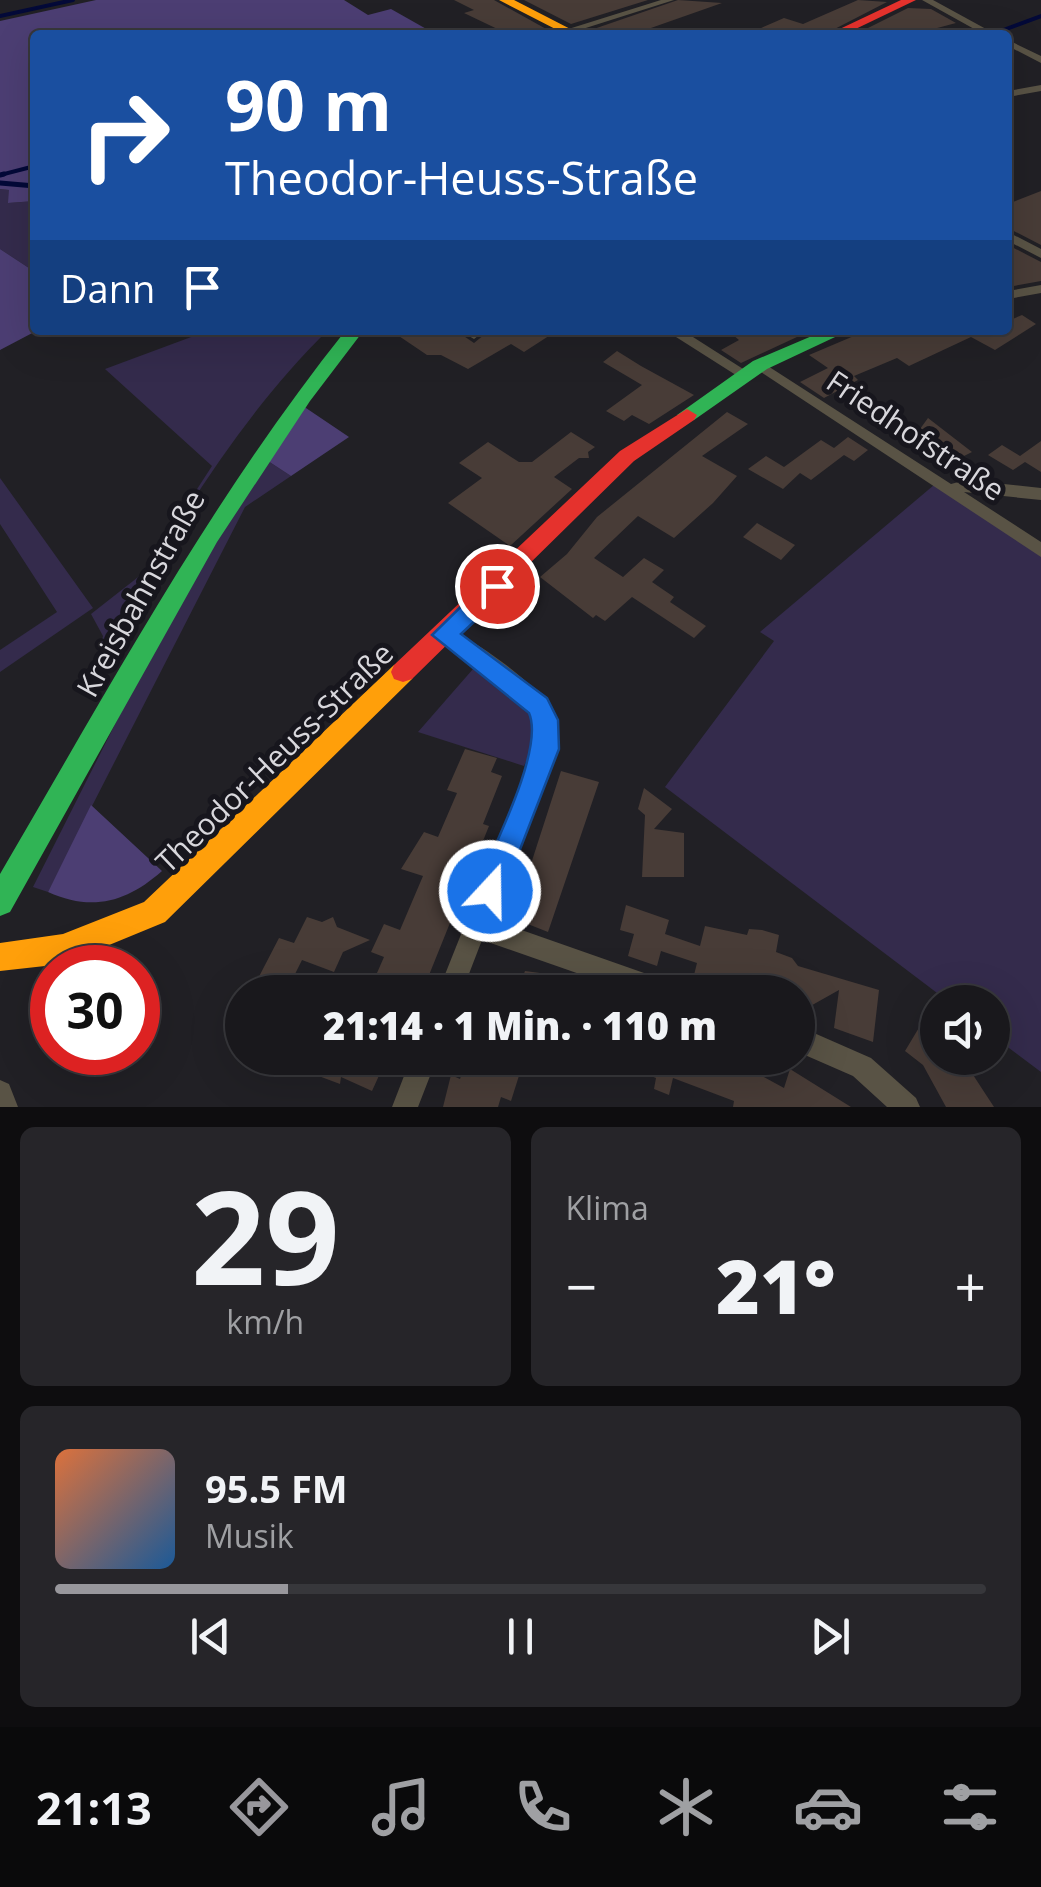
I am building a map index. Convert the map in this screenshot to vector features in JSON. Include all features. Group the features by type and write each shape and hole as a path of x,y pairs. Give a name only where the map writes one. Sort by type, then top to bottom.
{"street":[{"path":"505,0 565,30"},
{"path":"580,30 670,0"},
{"path":"844,30 910,0"},
{"path":"926,0 982,30"},
{"path":"1012,45 1041,60"},
{"path":"1012,93 1041,88"},
{"path":"1012,238 1041,254"},
{"path":"1012,294 1041,289"},
{"name":"Kreisbahnstraße","path":"0,902 63,798 207,528 292,404 351,335"},
{"name":"Friedhofstraße","path":"682,335 752,369 1041,551"},
{"name":"Theodor-Heuss-Straße","path":"1,958 62,949 128,926 154,912 627,456 752,369 829,335"},
{"path":"948,490 966,486 1041,494"},
{"path":"444,635 523,692 538,705 545,720 545,749 457,975"},
{"path":"476,926 616,975"},
{"path":"815,1047 862,1068 908,1107"},
{"path":"405,1107 417,1075"},
{"path":"0,1093 5,1107"}],"shaded area":[{"path":"96,0 344,0 368,15 391,9 428,30 30,30 30,201 8,203 9,190 0,189 0,21"},
{"path":"0,189 9,190 9,203 30,201 30,269 0,249"},
{"path":"0,249 30,269 30,334 0,350"},
{"path":"197,335 323,335 262,404 203,484 99,654 103,636 91,614 142,574 212,466 105,369"},
{"path":"303,406 349,437 291,476 265,459"},
{"path":"265,459 291,476 245,507 48,892 33,887 157,641"},
{"path":"0,478 93,608 0,672 0,650 57,612 0,524"},
{"path":"934,485 1041,556 1041,1072 1010,1049 1010,985 927,985 665,787 774,641 760,632"},
{"path":"473,669 531,716 535,743 524,766 418,732"},
{"path":"91,805 162,871 122,897 79,902 48,892"}],"building":[{"path":"454,0 494,0 548,30 500,30 464,13 474,10"},
{"path":"524,0 648,0 571,24"},
{"path":"678,0 722,3 645,30 591,30"},
{"path":"858,0 887,2 833,30 756,30 784,18 803,24"},
{"path":"908,8 931,9 956,23 930,30 864,30"},
{"path":"1041,191 1041,245 1012,230 1012,202"},
{"path":"1012,247 1041,262 1041,281 1012,286"},
{"path":"1022,315 1036,324 995,350 971,337 909,366 897,358 854,376 858,380 824,398 800,382 828,368 809,355 856,335 1012,335 1012,319"},
{"path":"397,335 462,335 474,343 484,335 550,335 524,352 511,344 468,369 441,355 427,355"},
{"path":"733,335 801,335 741,363 721,350 739,340"},
{"path":"617,351 694,395 649,424 632,415 624,421 606,411 642,385 603,362"},
{"path":"727,412 748,424 702,456 737,476 713,503 674,538 638,516 594,558 623,577 644,558 664,570 652,582 674,597 670,602 706,626 694,638 632,597 605,621 596,615 593,618 540,577 567,554 597,517"},
{"path":"928,418 972,452 956,460 920,429"},
{"path":"571,432 595,447 588,452 589,458 579,458 554,477 572,489 510,546 448,503 482,478 459,463 488,442 519,462 532,462"},
{"path":"848,437 868,450 854,461 844,455 811,480 800,473 783,489 748,469 766,456 784,467 821,440 834,448"},
{"path":"1041,441 1041,472 1025,462 1013,470 988,455 1002,445 1020,456"},
{"path":"757,523 795,545 781,560 743,537"},
{"path":"465,749 497,758 491,772 502,776 483,824 489,826 429,975 382,975 377,973 384,957 371,952 384,924 400,930 423,876 401,869 424,832 438,837 457,793 447,790"},
{"path":"561,771 599,782 548,932 515,919 509,904 522,870 528,873"},
{"path":"644,788 672,809 654,829 684,833 684,877 642,877 645,815 638,809"},
{"path":"626,905 669,920 665,934 700,946 705,926 747,935 749,929 779,935 776,952 792,958 798,966 879,990 873,1042 834,1028 839,990 815,1003 815,975 694,975 697,963 661,951 657,966 628,956 634,934 620,930"},
{"path":"307,917 322,922 333,917 337,927 370,940 343,952 334,972 302,960 294,975 260,975 279,938 294,943"},
{"path":"920,1026 920,1063 905,1051"},
{"path":"316,1075 379,1075 372,1091 341,1077 340,1084"},
{"path":"451,1075 460,1079 461,1075 519,1075 511,1101 501,1097 498,1107 443,1107"},
{"path":"648,1075 760,1075 784,1088 788,1075 800,1075 851,1107 733,1107 734,1101 673,1078 669,1095 654,1089 656,1078"},
{"path":"928,1075 973,1075 994,1107 946,1107"}],"waterway":[{"path":"0,16 73,0"},
{"path":"1003,30 1041,16"},
{"path":"4,174 0,175 30,167"},
{"path":"0,183 30,186"}],"traffic: fast":[{"path":"0,902 209,536 254,466 351,335"},
{"path":"687,415 760,365 829,335"}],"traffic: slow":[{"path":"505,0 566,30"},
{"path":"4,957 63,949 154,912 403,672"}],"traffic: jam":[{"path":"844,30 910,0"},
{"path":"403,672 627,456 687,415"}],"route":[{"path":"490,891 545,749 545,720 538,705 523,692 444,635 497,586"}]}
